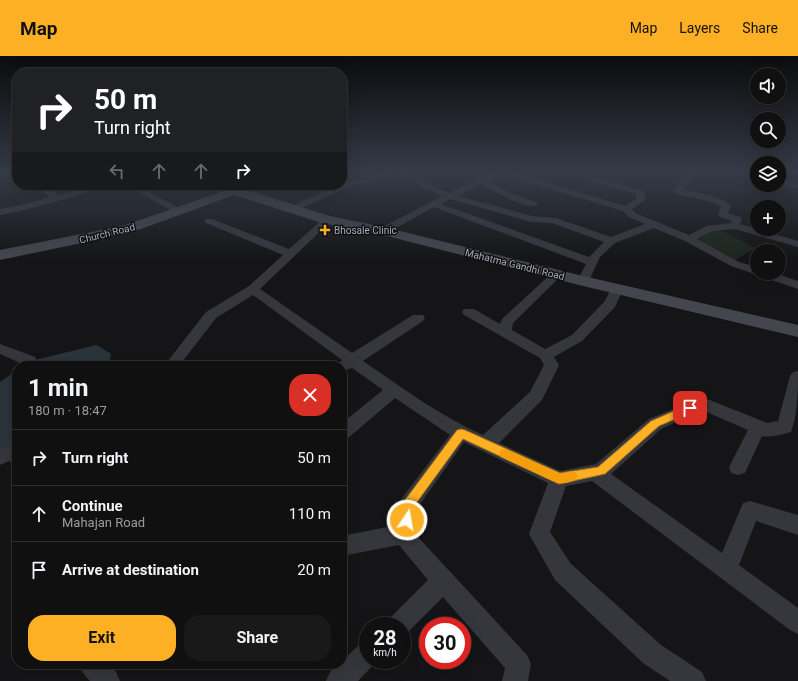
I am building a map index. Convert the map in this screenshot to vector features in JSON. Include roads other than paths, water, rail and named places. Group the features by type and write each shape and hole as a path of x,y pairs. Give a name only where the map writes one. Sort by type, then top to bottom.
{"main road":[{"name":"Church Road","path":"0,255 125,230 201,202"},
{"name":"Mahatma Gandhi Road","path":"272,202 327,220 383,231 583,281 798,331"}],"street":[{"path":"0,212 43,202"},
{"path":"162,202 179,211"},
{"path":"292,209 307,202"},
{"path":"383,231 437,202"},
{"path":"472,202 532,218 553,220 611,241"},
{"path":"528,202 533,204"},
{"path":"603,202 626,209 632,215 689,239 735,264 750,269"},
{"path":"626,209 637,202"},
{"path":"718,202 726,206 723,215 737,219 735,226"},
{"path":"433,204 592,262"},
{"path":"174,361 211,316 253,288 327,220"},
{"path":"209,221 291,254"},
{"path":"583,281 595,256 611,241 654,224"},
{"path":"689,239 711,228 735,226 750,229"},
{"path":"779,236 798,244"},
{"path":"505,332 507,322 557,274"},
{"path":"783,280 798,285"},
{"path":"253,288 343,361"},
{"path":"545,355 577,338 610,304 617,289"},
{"path":"470,312 545,355 552,364 536,396 497,434 484,444"},
{"path":"418,318 347,364 394,390 461,433 559,479 601,471 655,424 702,403 766,430 785,427 798,376"},
{"path":"0,349 30,361"},
{"path":"347,429 394,390"},
{"path":"738,467 758,427"},
{"path":"461,433 406,508 408,540 518,664 515,681"},
{"path":"0,457 12,452"},
{"path":"594,472 798,622"},
{"path":"559,479 539,534 563,572 652,654 693,681"},
{"path":"726,569 750,510 798,526"},
{"path":"347,545 407,533"},
{"path":"408,617 430,596 443,581"},
{"path":"339,681 359,662"},
{"path":"96,669 107,681"}],"place":[{"name":"Bhosale Clinic","path":"325,230"}]}
